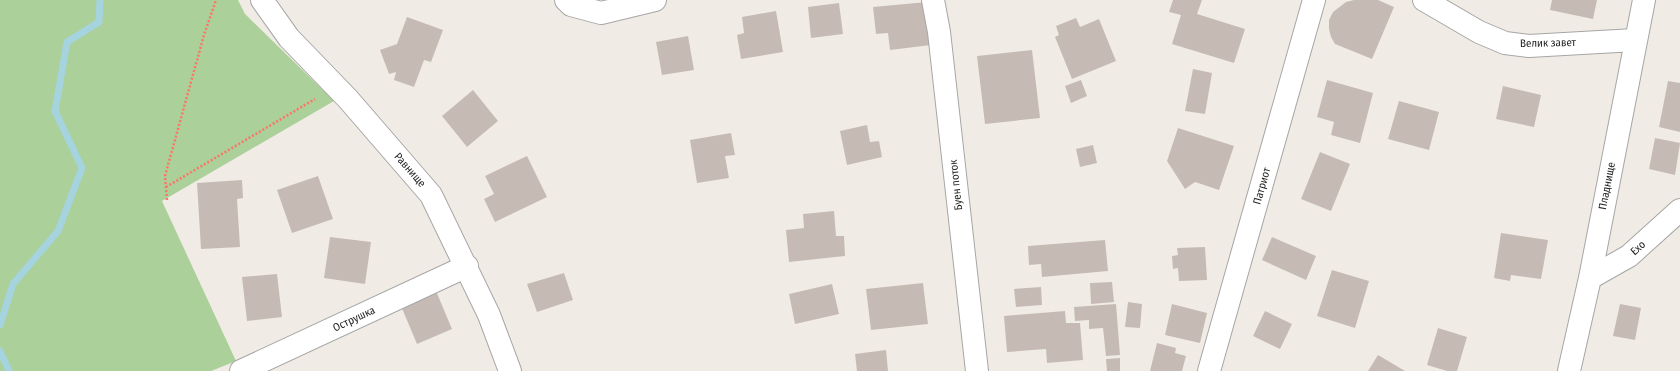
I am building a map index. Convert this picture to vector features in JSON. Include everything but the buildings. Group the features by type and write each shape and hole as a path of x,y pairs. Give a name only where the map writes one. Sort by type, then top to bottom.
{"street":[{"name":"Равнище","path":"262,0 289,38 337,87 431,195 467,266 489,315 510,371"},
{"path":"566,0 571,5 600,13 655,0"},
{"name":"Буен поток","path":"933,0 940,32 977,371"},
{"name":"Патриот","path":"1209,371 1314,0"},
{"name":"Велик завет","path":"1424,0 1479,32 1505,43 1529,46 1635,40"},
{"name":"Пладнище","path":"1569,371 1590,278 1635,40 1644,0"},
{"name":"Ехо","path":"1590,278 1628,256 1680,210"},
{"name":"Острушка","path":"241,371 467,266"}],"path":[{"path":"167,200 165,176 204,35 216,0"},
{"path":"166,188 337,87"}],"green space":[{"path":"0,0 238,0 245,14 334,101 162,201 236,361 211,371 0,371"}],"waterway":[{"path":"0,325 13,284 58,231 82,168 55,111 67,42 99,22 100,0"},
{"path":"0,351 9,371"}]}
